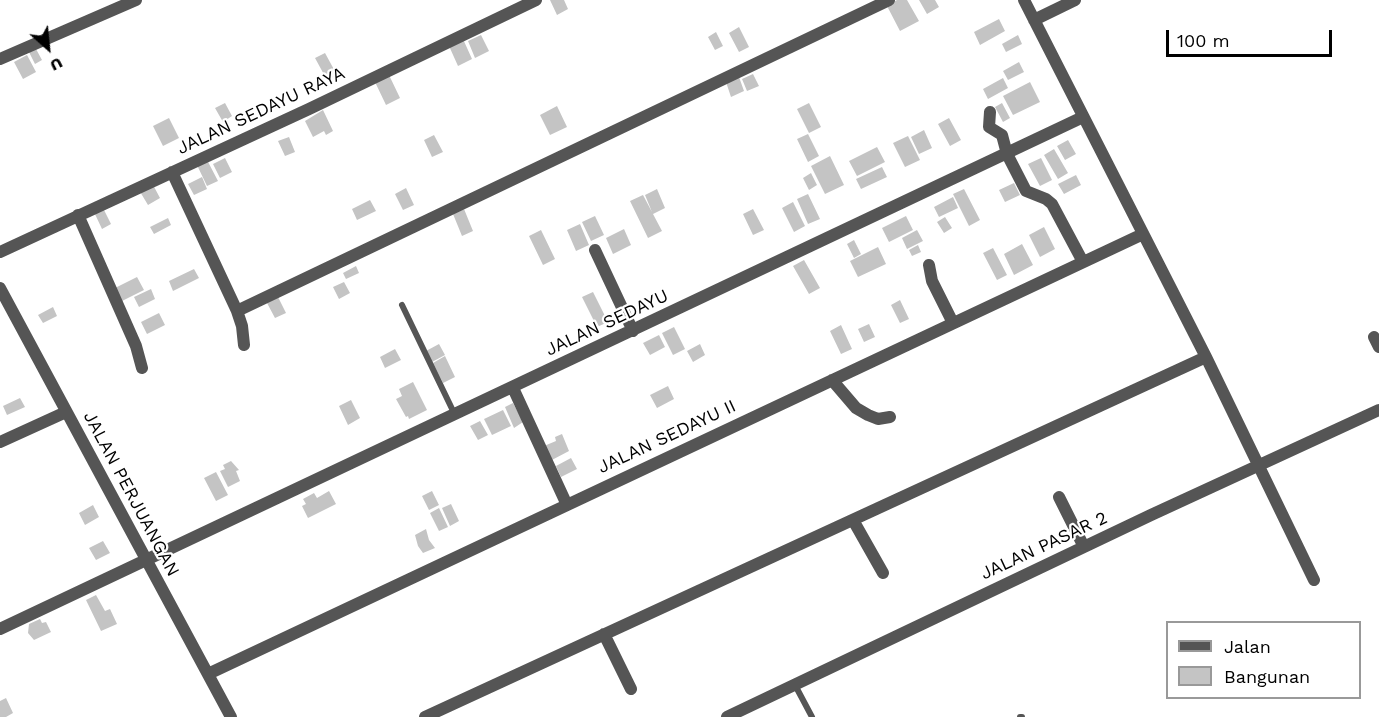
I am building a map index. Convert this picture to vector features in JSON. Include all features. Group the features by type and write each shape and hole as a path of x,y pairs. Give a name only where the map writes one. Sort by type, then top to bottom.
{"street":[{"path":"0,59 136,0"},
{"name":"JALAN SEDAYU RAYA","path":"0,252 309,109 536,0"},
{"path":"237,311 889,0"},
{"path":"1024,0 1206,357 1314,580"},
{"path":"1034,20 1076,0"},
{"path":"990,111 989,127 1002,135 1007,154 1028,193 1046,199 1052,204 1083,262"},
{"name":"JALAN SEDAYU","path":"0,629 633,332 1083,117"},
{"path":"172,172 237,311 242,326 244,345"},
{"path":"78,215 136,346 142,368"},
{"name":"JALAN SEDAYU II","path":"208,674 1143,234"},
{"path":"596,250 633,332"},
{"path":"929,265 932,280 953,322"},
{"name":"JALAN PERJUANGAN","path":"0,288 231,717"},
{"path":"425,717 1206,357"},
{"path":"832,380 843,395 862,412 878,419 890,417"},
{"path":"513,388 567,505"},
{"name":"JALAN PASAR 2","path":"727,717 1379,410"},
{"path":"0,442 66,412"},
{"path":"1059,497 1084,547"},
{"path":"853,519 883,573"},
{"path":"604,634 631,689"}],"lane":[{"path":"402,305 455,415"},
{"path":"794,685 812,717"}],"building":[{"path":"550,0 564,0 568,9 557,15"},
{"path":"897,0 907,0 919,21 900,31 887,6"},
{"path":"919,0 935,0 939,7 927,14"},
{"path":"999,19 1005,31 980,45 974,32"},
{"path":"739,27 749,47 739,52 729,33"},
{"path":"716,32 723,46 715,50 708,37"},
{"path":"481,35 489,51 475,58 468,41"},
{"path":"1018,35 1022,44 1006,52 1002,44"},
{"path":"463,39 472,59 458,66 449,46"},
{"path":"36,49 42,60 35,64 29,52"},
{"path":"325,53 337,75 327,80 315,58"},
{"path":"27,55 36,72 23,79 14,62"},
{"path":"1019,62 1024,72 1008,80 1003,71"},
{"path":"753,74 759,86 747,91 742,79"},
{"path":"389,75 400,98 386,105 375,82"},
{"path":"739,77 744,91 731,97 726,82"},
{"path":"1003,78 1008,88 988,99 983,89"},
{"path":"1030,82 1040,102 1013,115 1003,96"},
{"path":"225,103 232,116 223,122 215,108"},
{"path":"809,103 821,127 809,133 797,109"},
{"path":"1002,103 1010,118 1003,122 995,107"},
{"path":"557,106 567,127 550,135 540,115"},
{"path":"323,110 333,131 326,135 324,131 313,137 305,121"},
{"path":"169,118 179,138 163,146 153,126"},
{"path":"949,118 961,140 950,146 938,124"},
{"path":"924,130 932,148 919,154 911,137"},
{"path":"808,134 819,156 808,162 797,139"},
{"path":"434,135 443,152 432,157 424,140"},
{"path":"908,136 920,160 905,167 893,143"},
{"path":"289,137 295,152 285,156 278,141"},
{"path":"1068,140 1076,154 1065,160 1057,146"},
{"path":"877,147 885,162 857,176 849,161"},
{"path":"1054,149 1068,173 1058,179 1044,155"},
{"path":"830,156 844,185 825,194 811,166"},
{"path":"206,158 218,181 207,186 196,163"},
{"path":"225,158 232,172 220,178 213,164"},
{"path":"1041,158 1052,180 1040,186 1028,164"},
{"path":"882,167 887,177 861,189 856,179"},
{"path":"811,173 817,185 809,190 803,178"},
{"path":"1076,175 1081,185 1064,194 1058,184"},
{"path":"202,177 207,189 194,195 188,184"},
{"path":"152,183 160,198 148,205 139,190"},
{"path":"1014,183 1020,195 1005,202 999,190"},
{"path":"406,188 414,205 403,210 395,194"},
{"path":"657,189 665,208 653,214 662,231 648,238 630,201 643,195 652,212 645,195"},
{"path":"964,189 980,220 969,226 953,194"},
{"path":"808,194 820,219 808,224 797,199"},
{"path":"953,197 958,208 939,217 934,207"},
{"path":"370,200 376,211 357,220 352,209"},
{"path":"793,202 805,226 794,232 782,208"},
{"path":"103,208 111,224 102,229 94,212"},
{"path":"464,209 473,231 462,236 453,214"},
{"path":"753,209 764,230 753,235 743,214"},
{"path":"595,216 604,235 591,241 582,222"},
{"path":"906,216 913,230 889,242 882,228"},
{"path":"945,217 952,228 944,233 937,222"},
{"path":"168,218 171,225 154,234 150,227"},
{"path":"580,224 589,245 576,251 567,230"},
{"path":"1044,227 1055,249 1040,257 1029,235"},
{"path":"624,229 631,245 613,254 606,238"},
{"path":"541,230 555,259 543,265 529,236"},
{"path":"917,230 923,241 907,249 902,238"},
{"path":"854,240 861,254 854,258 847,244"},
{"path":"1022,244 1033,265 1014,275 1004,254"},
{"path":"918,245 921,252 912,256 909,250"},
{"path":"878,247 886,264 858,277 850,261"},
{"path":"993,248 1007,275 997,280 983,253"},
{"path":"804,260 820,288 809,294 793,266"},
{"path":"356,266 359,273 346,279 343,273"},
{"path":"194,269 199,278 173,291 169,281"},
{"path":"137,277 144,290 122,301 115,288"},
{"path":"344,282 350,293 339,299 333,287"},
{"path":"151,289 155,299 139,307 134,297"},
{"path":"593,292 608,322 597,327 582,297"},
{"path":"278,297 286,313 275,318 267,303"},
{"path":"900,300 909,319 900,323 891,305"},
{"path":"53,307 57,316 43,323 38,315"},
{"path":"159,313 165,325 147,334 141,322"},
{"path":"869,324 875,337 864,342 858,329"},
{"path":"841,325 852,349 841,354 830,331"},
{"path":"674,327 685,349 673,355 662,333"},
{"path":"659,335 665,347 650,355 643,343"},
{"path":"439,344 445,355 432,362 426,351"},
{"path":"700,344 705,355 693,362 687,351"},
{"path":"395,349 401,360 385,368 380,357"},
{"path":"445,356 455,377 443,383 433,363"},
{"path":"413,382 427,410 409,419 396,399 402,396 399,389"},
{"path":"668,386 674,399 657,408 650,395"},
{"path":"20,398 25,407 7,415 3,406"},
{"path":"351,400 360,418 348,425 339,406"},
{"path":"513,403 523,422 514,428 505,407"},
{"path":"503,410 511,426 492,435 484,419"},
{"path":"480,421 488,435 478,440 470,426"},
{"path":"562,434 569,451 550,461 544,446 556,441 555,437"},
{"path":"571,458 577,469 561,477 556,466"},
{"path":"231,461 239,470 236,471 240,481 228,487 220,471 225,469 223,465"},
{"path":"216,472 228,495 216,501 204,478"},
{"path":"329,491 336,504 308,518 302,506 306,504 303,499 314,493 317,498"},
{"path":"432,491 439,505 429,510 422,496"},
{"path":"451,504 459,521 450,526 442,508"},
{"path":"93,505 99,517 85,525 79,513"},
{"path":"439,508 448,527 439,531 430,513"},
{"path":"426,529 429,540 435,548 423,553 415,535"},
{"path":"103,541 110,553 96,560 89,548"},
{"path":"96,595 105,611 110,609 117,624 101,631 86,600"},
{"path":"40,619 42,623 46,622 51,632 34,640 28,633 29,624"},
{"path":"6,698 13,713 0,717 0,701"}]}
